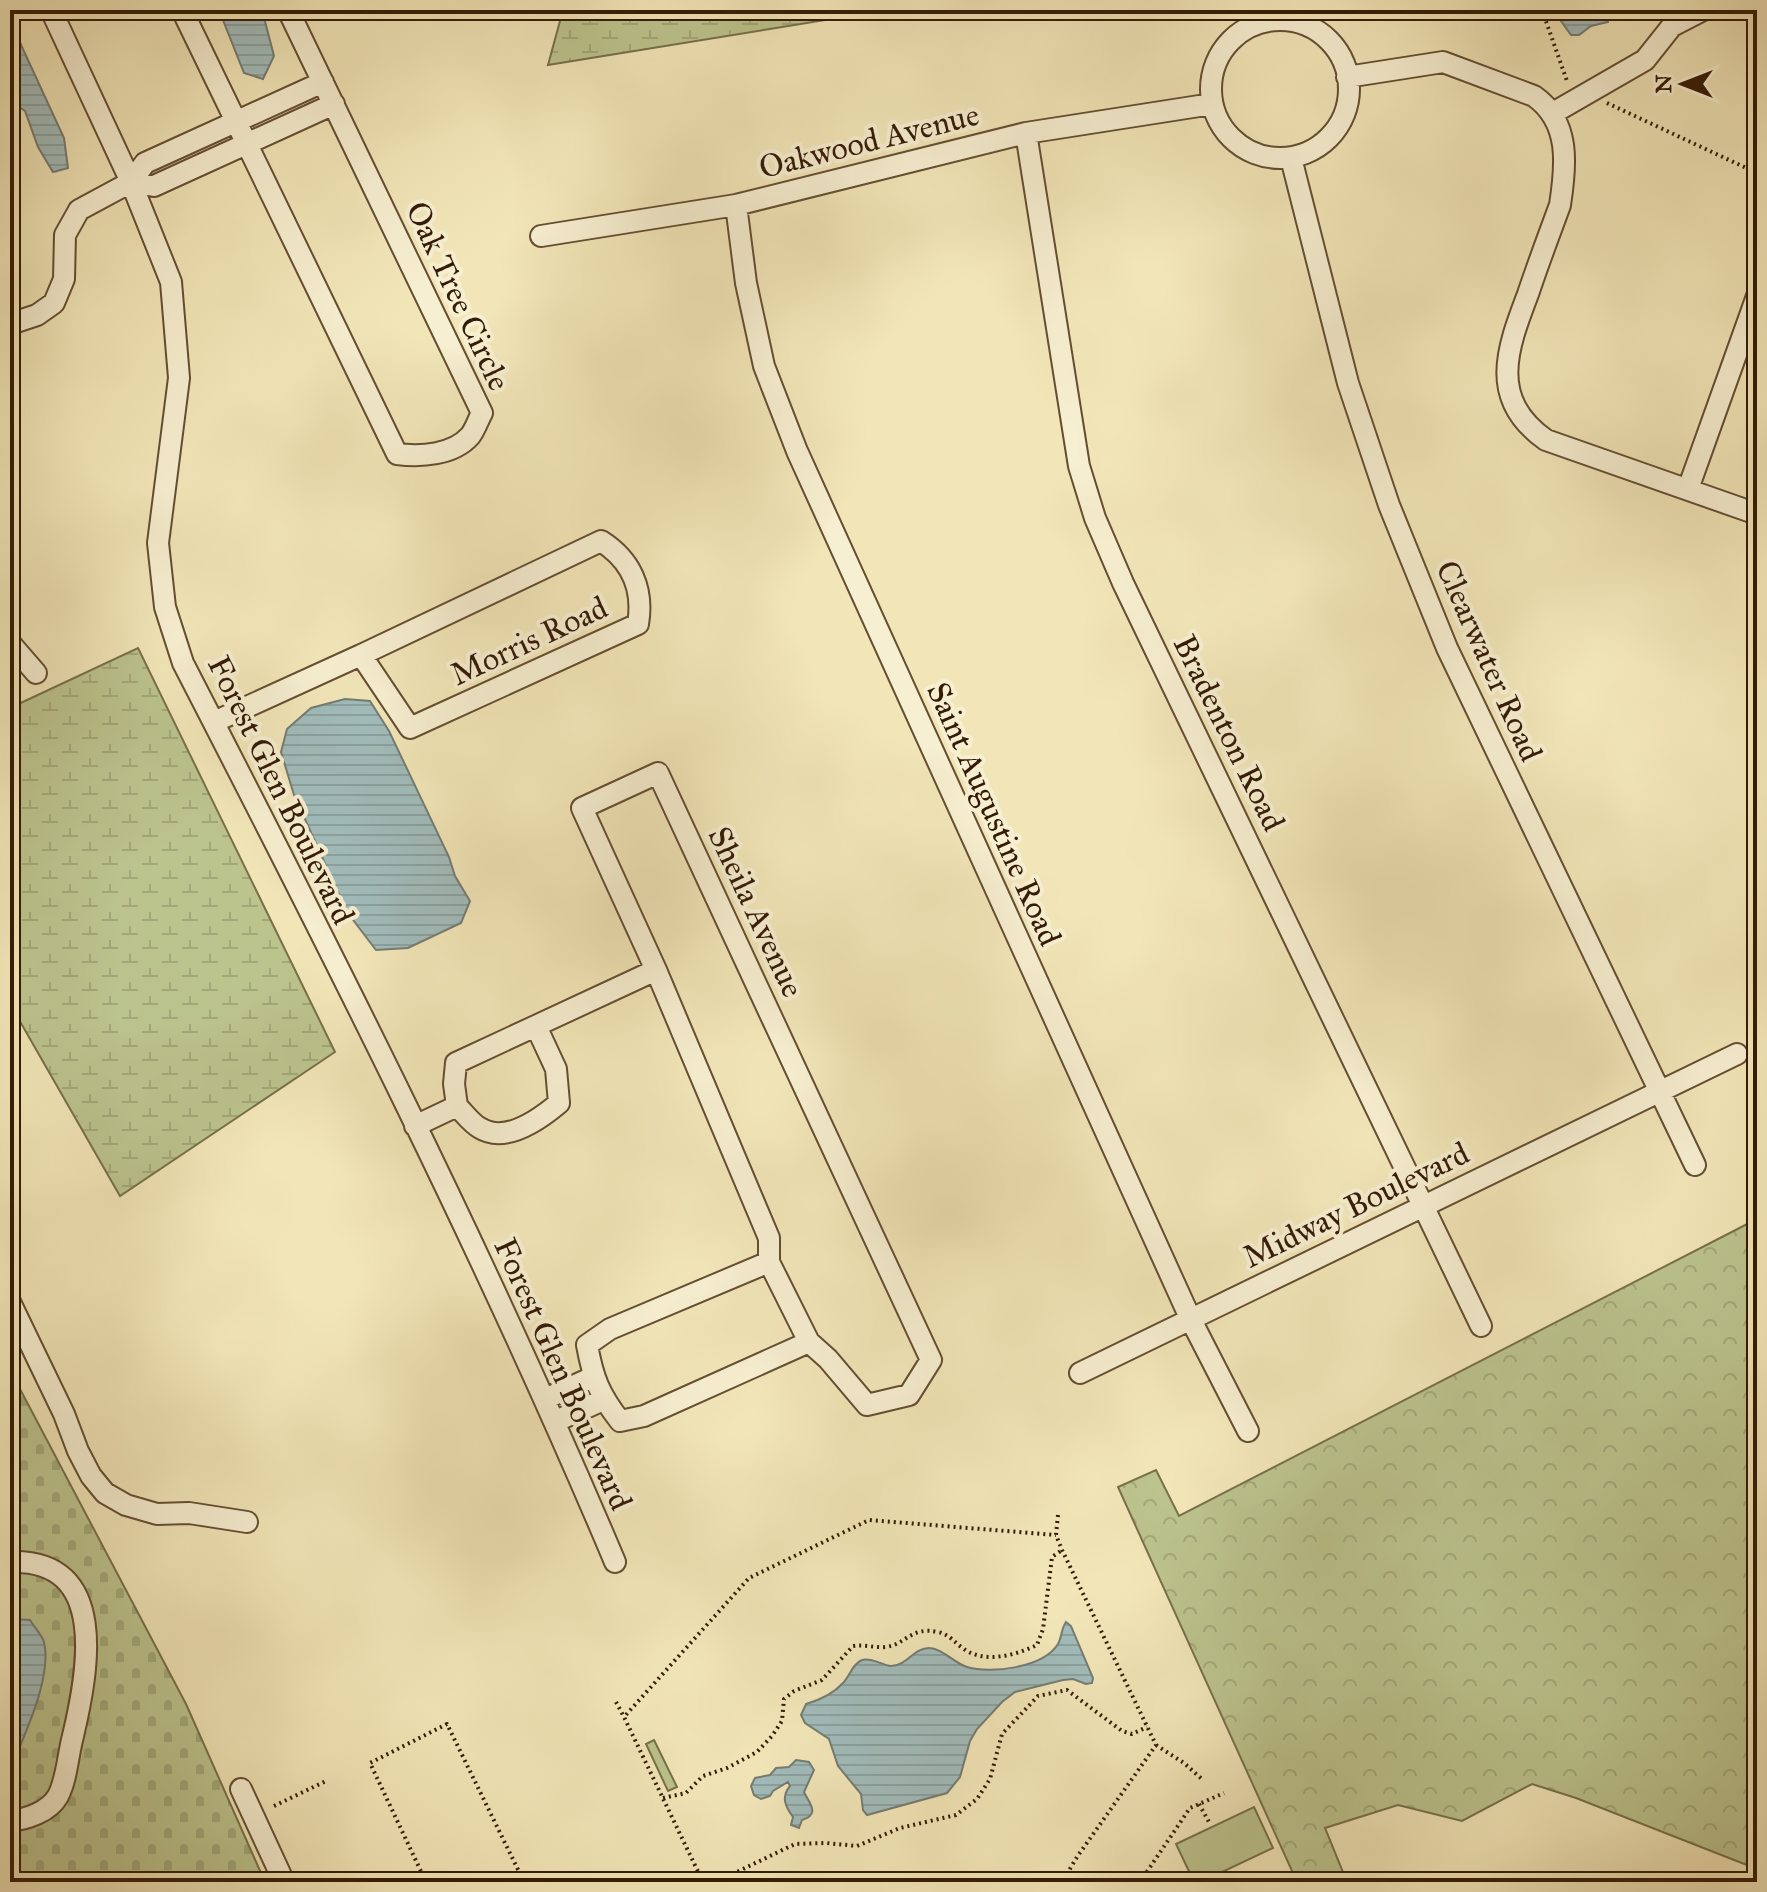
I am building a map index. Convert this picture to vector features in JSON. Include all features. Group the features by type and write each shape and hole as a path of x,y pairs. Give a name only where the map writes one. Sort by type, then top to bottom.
{"street":[{"name":"Forest Glen Boulevard","path":"51,10 131,182 171,282 179,378 158,543 165,607 183,663 415,1126 556,1421 615,1562"},
{"name":"Oak Tree Circle","path":"182,10 397,454 417,457 444,451 469,437 482,413 288,10"},
{"path":"1238,10 1242,31"},
{"path":"1553,113 1645,60 1672,26 1703,10"},
{"path":"1294,16 1326,38 1342,60 1347,77 1346,107 1339,125 1319,147 1291,158 1264,157 1244,149 1224,130 1212,104 1211,79 1216,63 1229,42 1242,31 1271,20 1294,16"},
{"path":"1347,77 1443,62 1534,96 1553,113 1563,139 1560,205 1511,339 1506,373 1512,397 1527,425 1546,440 1757,514"},
{"path":"10,324 37,315 54,303 64,279 65,235 79,210 131,182 145,163 323,82"},
{"path":"131,182 154,186 334,104"},
{"name":"Oakwood Avenue","path":"541,236 736,205 1026,133 1212,104"},
{"name":"Bradenton Road","path":"1026,133 1079,466 1095,518 1123,583 1481,1326"},
{"name":"Clearwater Road","path":"1291,158 1348,383 1389,505 1447,648 1695,1165"},
{"name":"Saint Augustine Road","path":"736,205 746,283 764,366 797,451 1191,1320 1248,1431"},
{"path":"1688,489 1757,296"},
{"name":"Morris Road","path":"214,722 601,541 618,551 632,574 642,603 638,624 410,728 361,655"},
{"path":"10,643 36,673"},
{"name":"Sheila Avenue","path":"658,773 931,1360 909,1395 867,1405 828,1359 809,1342 769,1262 769,1238 656,970 582,808 658,773"},
{"path":"536,1026 556,1069 559,1103 536,1122 499,1134 480,1129 457,1106 454,1084 456,1063 656,970"},
{"name":"Midway Boulevard","path":"1080,1373 1737,1054"},
{"path":"415,1126 457,1106"},
{"path":"769,1262 610,1329 587,1345 593,1377 603,1400 620,1421 644,1416 809,1342"},
{"path":"10,1302 64,1414 78,1451 91,1476 105,1493 126,1505 157,1514 189,1513 247,1522"},
{"path":"545,1399 593,1377"},
{"path":"556,1421 603,1400"},
{"path":"10,1562 27,1562 55,1570 73,1587 83,1615 87,1644 85,1676 58,1796 41,1812 10,1821"},
{"path":"241,1789 284,1882"}],"path":[{"path":"1542,10 1567,81"},
{"path":"1585,93 1757,173"},
{"path":"1058,1515 1056,1535 1062,1550 1156,1745 1203,1780"},
{"path":"624,1717 749,1578 869,1520 1056,1535"},
{"path":"663,1798 686,1793 703,1776 727,1768 757,1752 782,1721 784,1699 794,1691 822,1680 853,1646 867,1644 884,1648 915,1631 938,1632 967,1652 986,1656 1017,1655 1037,1645 1043,1629 1052,1557 1062,1550"},
{"path":"716,1882 795,1844 857,1846 900,1828 956,1815 977,1799 990,1779 1002,1734 1038,1696 1067,1690 1122,1731 1132,1734 1147,1727"},
{"path":"616,1702 703,1882"},
{"path":"426,1882 370,1763 447,1724 524,1882"},
{"path":"1062,1882 1156,1745"},
{"path":"274,1806 326,1781"},
{"path":"1140,1882 1190,1808 1224,1793"},
{"path":"1199,1804 1209,1822"}],"green space":[{"path":"563,10 887,10 548,65"},
{"path":"138,648 335,1052 120,1196 10,1004 10,708"},
{"path":"1757,1219 1757,1869 1576,1798 1532,1784 1462,1821 1398,1805 1325,1828 1347,1882 1297,1882 1118,1487 1156,1470 1179,1516"},
{"path":"10,1370 186,1704 265,1882 10,1882"},
{"path":"654,1740 677,1787 668,1791 646,1744"},
{"path":"1254,1807 1273,1848 1201,1882 1194,1882 1176,1844"}],"water":[{"path":"219,10 262,10 274,56 263,79 244,73"},
{"path":"1562,10 1607,10 1608,22 1591,26 1579,35 1571,35 1561,21"},
{"path":"10,21 64,138 68,168 53,172 38,147 25,111 10,101"},
{"path":"345,699 370,701 389,731 449,857 455,876 470,901 461,923 408,948 376,950 347,912 294,795 281,752 287,729 311,708"},
{"path":"10,1619 30,1620 43,1639 45,1656 41,1687 31,1720 10,1765"},
{"path":"1066,1622 1071,1626 1093,1678 1092,1683 1063,1680 1015,1692 977,1729 970,1741 960,1777 947,1793 867,1815 863,1810 861,1794 838,1766 829,1739 805,1723 801,1715 806,1704 835,1690 862,1660 897,1665 929,1648 939,1650 967,1667 989,1670 1016,1667 1041,1659 1051,1652 1058,1644"},
{"path":"796,1760 809,1762 814,1770 804,1792 811,1804 811,1815 802,1820 799,1828 791,1825 793,1817 785,1802 790,1786 788,1782 761,1799 754,1795 751,1786 755,1778 770,1775 776,1768 789,1767"}]}
